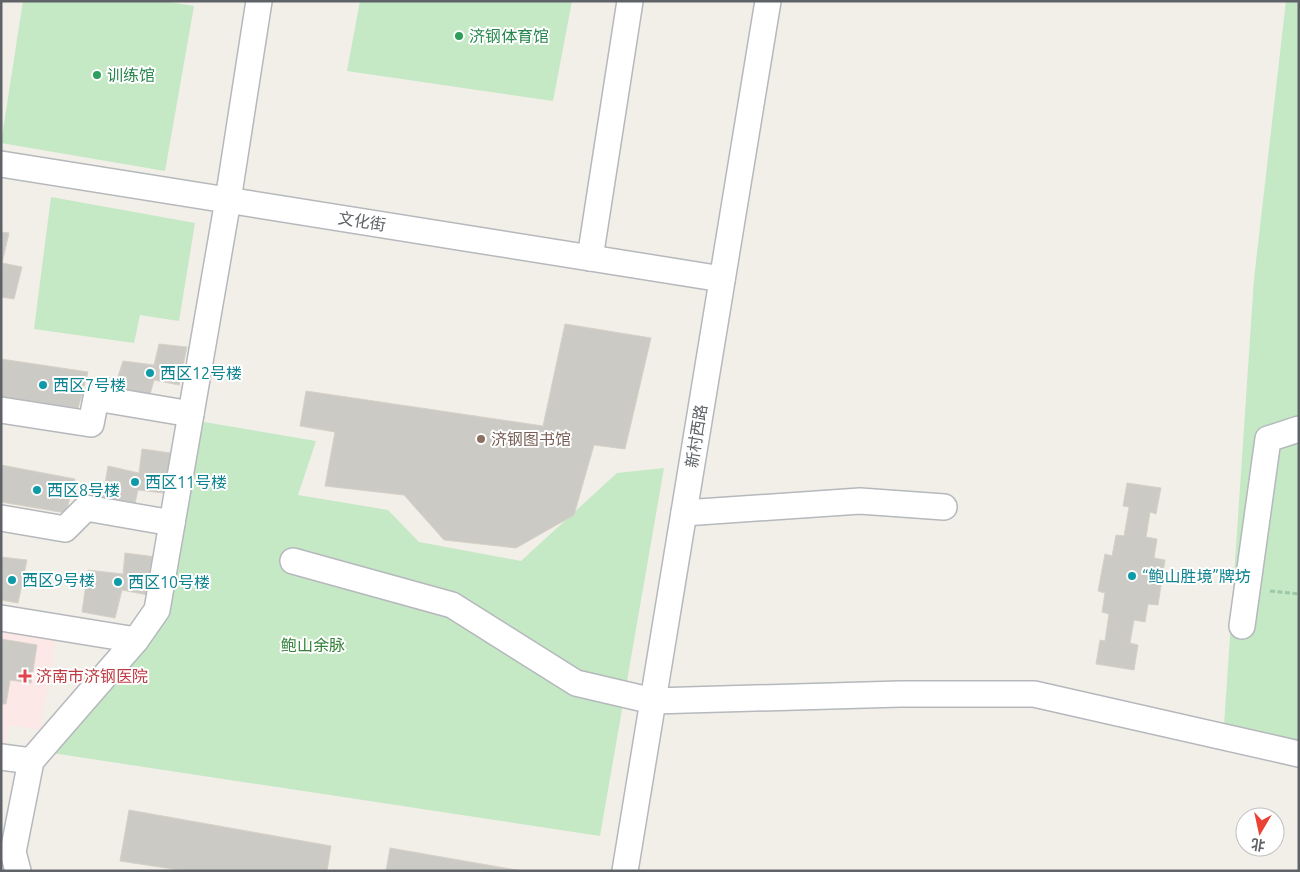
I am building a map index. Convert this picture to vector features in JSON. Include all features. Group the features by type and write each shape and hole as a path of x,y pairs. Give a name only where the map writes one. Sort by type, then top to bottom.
{"street":[{"path":"16,862 31,761 136,640 157,610 228,200 259,1"},
{"path":"590,258 630,1"},
{"name":"新村西路","path":"625,871 768,1"},
{"name":"文化街","path":"1,164 722,279"},
{"path":"1,410 91,424 96,398 190,414"},
{"path":"1242,626 1268,439 1299,429"},
{"path":"684,513 860,501 944,507"},
{"path":"1,518 65,529 86,508 172,523"},
{"path":"293,561 452,604 576,683 653,701 900,694 1034,694 1299,754"},
{"path":"1,618 136,640"},
{"path":"1,757 31,761"},
{"path":"1,830 16,862"}],"path":[{"path":"1247,589 1299,594"}],"shaded area":[{"name":"济南市济钢医院","path":"1,618 58,627 40,730 9,725 1,765"}],"green space":[{"name":"训练馆","path":"23,1 163,1 194,6 165,171 1,143"},
{"name":"济钢体育馆","path":"360,1 572,1 553,101 347,71"},
{"path":"1286,1 1299,1 1299,746 1224,726 1254,279"},
{"path":"51,197 195,223 179,321 140,315 134,343 34,329"},
{"name":"鲍山余脉","path":"198,421 316,441 298,495 388,510 419,542 521,561 617,473 664,468 600,836 52,753 171,604"}],"building":[{"path":"1,232 9,233 2,263 22,267 14,299 1,297"},
{"name":"济钢图书馆","path":"565,324 651,338 625,449 594,445 574,515 516,548 444,540 404,495 325,486 335,432 300,426 306,391 543,426"},
{"name":"西区12号楼","path":"159,344 187,347 179,385 154,380 148,402 111,398 123,361 154,365"},
{"name":"西区7号楼","path":"1,359 88,372 78,408 1,397"},
{"name":"西区11号楼","path":"142,449 171,453 163,493 138,490 133,512 101,506 108,466 139,473"},
{"name":"西区8号楼","path":"1,465 75,479 66,513 1,502"},
{"name":"“鲍山胜境”牌坊","path":"1127,483 1161,488 1156,514 1150,512 1146,537 1157,539 1154,558 1165,560 1158,605 1148,604 1145,622 1134,620 1130,643 1138,645 1134,670 1096,664 1100,640 1105,641 1109,614 1102,612 1105,593 1098,591 1105,554 1112,556 1116,535 1124,536 1129,507 1123,506"},
{"name":"西区10号楼","path":"125,553 156,557 148,595 122,590 115,618 82,612 88,570 123,574"},
{"name":"西区9号楼","path":"1,557 27,560 18,603 1,600"},
{"path":"1,639 37,645 31,683 10,680 6,704 1,704"},
{"path":"129,810 331,846 327,871 186,871 120,861"},
{"path":"390,848 522,871 386,871"}],"place":[{"name":"济钢体育馆","path":"459,36"},
{"name":"训练馆","path":"97,75"},
{"name":"西区12号楼","path":"150,373"},
{"name":"西区7号楼","path":"43,385"},
{"name":"济钢图书馆","path":"481,439"},
{"name":"西区11号楼","path":"135,482"},
{"name":"西区8号楼","path":"37,490"},
{"name":"“鲍山胜境”牌坊","path":"1132,576"},
{"name":"西区9号楼","path":"12,580"},
{"name":"西区10号楼","path":"118,582"},
{"name":"济南市济钢医院","path":"25,676"}]}
